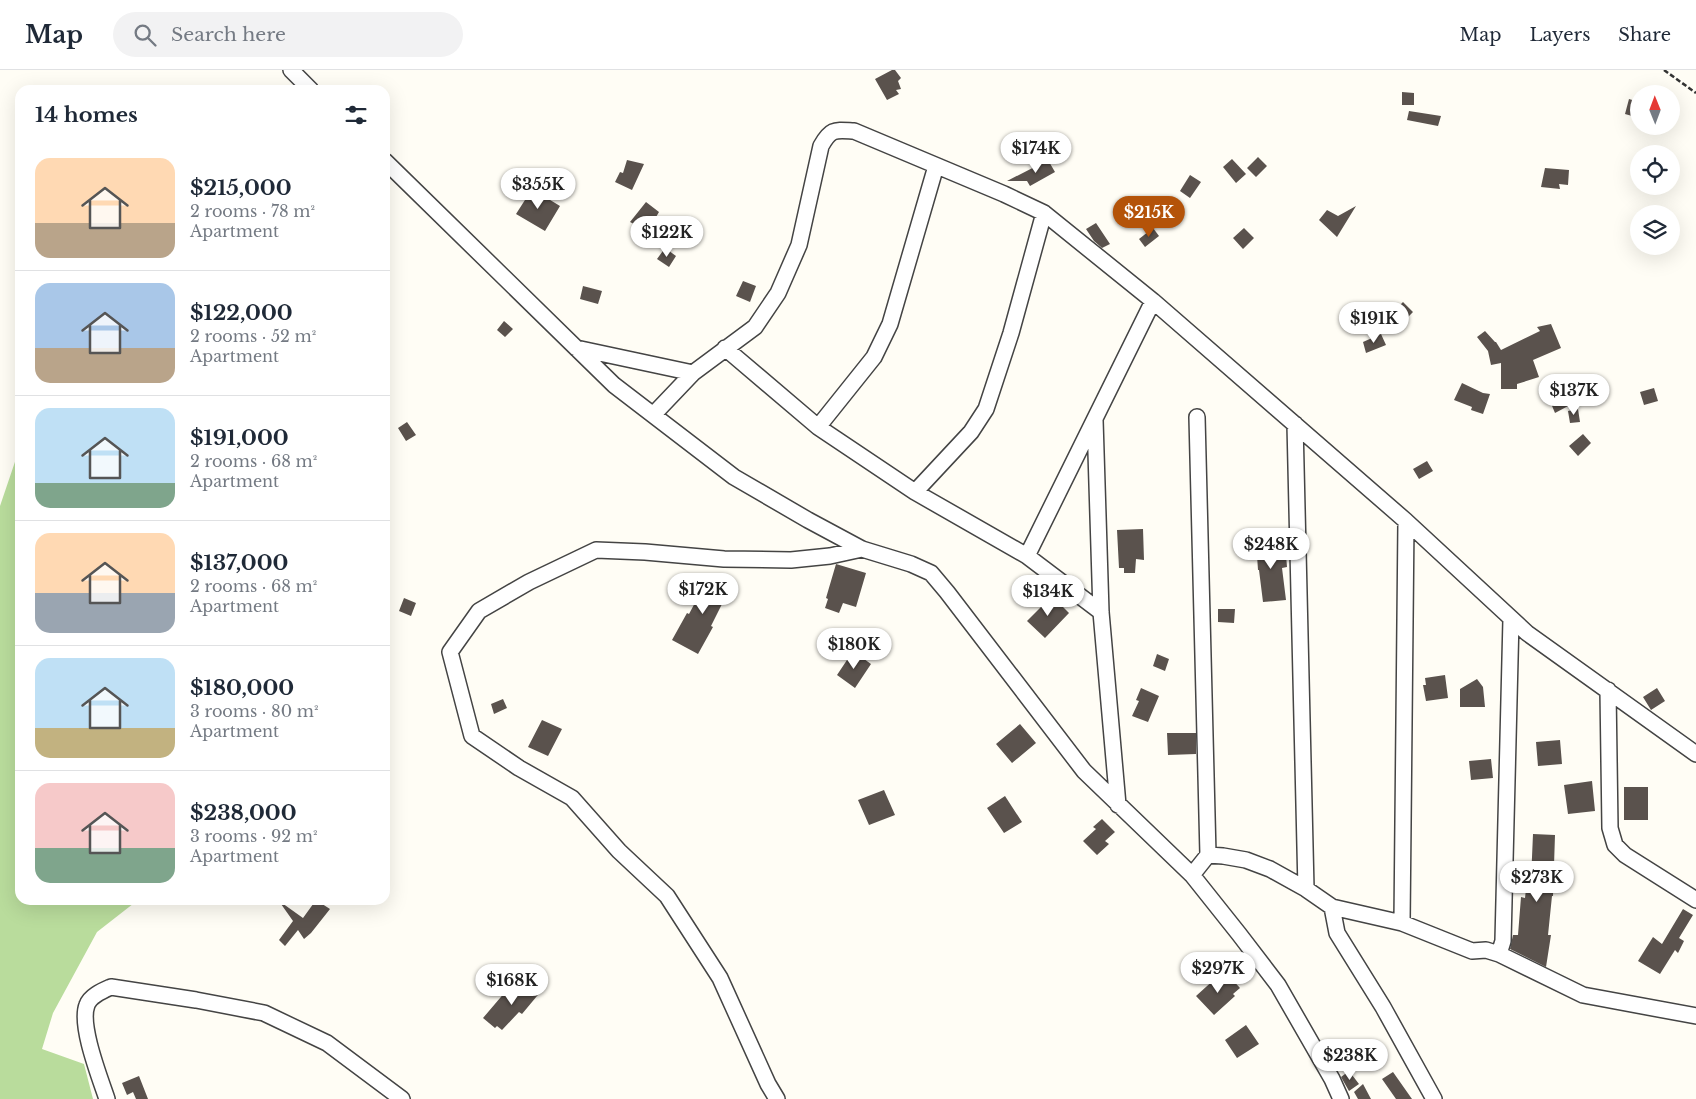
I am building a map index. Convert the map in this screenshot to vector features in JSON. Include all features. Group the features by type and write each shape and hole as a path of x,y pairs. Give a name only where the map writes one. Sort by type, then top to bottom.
{"street":[{"path":"291,70 307,85"},
{"path":"653,415 693,373 755,326 778,293 799,245 821,146 828,134 836,130 854,131 1004,194 1044,213 1153,301 1295,424 1406,521 1527,633 1696,754"},
{"path":"390,166 614,385 734,477 862,549 911,564 931,573 1084,771 1192,875 1278,985 1332,1079 1341,1099"},
{"path":"818,427 874,357 890,324 936,166"},
{"path":"915,492 972,432 986,409 1011,334 1044,213"},
{"path":"1027,556 1153,301"},
{"path":"576,348 693,373"},
{"path":"725,348 818,427 915,492 1027,556 1101,612"},
{"path":"1192,875 1208,856 1197,417"},
{"path":"1095,420 1101,612 1118,805"},
{"path":"1295,424 1306,889"},
{"path":"1402,923 1406,521"},
{"path":"776,1099 720,978 667,896 619,850 572,798 518,768 472,736 450,652 479,611 530,582 596,550 791,560 830,556 862,549"},
{"path":"1499,954 1503,941 1511,619"},
{"path":"1608,690 1610,828 1615,845 1625,855 1696,900"},
{"path":"1208,856 1223,856 1246,860 1270,869 1306,889 1332,908 1402,923 1472,951 1486,950 1499,954 1583,995 1696,1016"},
{"path":"1332,908 1337,933 1383,1007 1434,1099"},
{"path":"107,1099 85,1026 87,1005 99,992 111,987 264,1013 327,1043 402,1099"}],"path":[{"path":"1664,70 1696,92"}],"green space":[{"path":"15,462 15,905 132,905 97,932 53,1013 42,1049 84,1064 93,1099 0,1099 0,506"}],"building":[{"path":"895,70 901,78 898,81 901,89 896,90 899,94 887,100 875,79"},
{"path":"1402,92 1414,93 1414,105 1402,105"},
{"path":"1629,99 1630,99 1630,115 1625,114"},
{"path":"1409,111 1441,116 1438,126 1407,120"},
{"path":"1258,157 1267,166 1256,177 1247,168"},
{"path":"1232,159 1246,174 1236,183 1223,167"},
{"path":"627,160 644,164 632,190 615,182 620,172 623,173"},
{"path":"1048,160 1055,172 1030,186 1027,181 1007,181"},
{"path":"1545,168 1569,170 1568,185 1559,184 1560,189 1541,187"},
{"path":"1190,175 1201,182 1190,198 1180,191"},
{"path":"532,189 560,206 545,231 516,214"},
{"path":"646,202 659,212 649,229 630,222"},
{"path":"1356,206 1337,237 1319,220 1327,210 1338,216"},
{"path":"1096,223 1110,244 1102,248 1094,241 1086,229"},
{"path":"1153,228 1159,236 1145,247 1139,239"},
{"path":"1244,228 1254,238 1243,249 1233,238"},
{"path":"665,248 676,256 669,267 657,259"},
{"path":"743,281 756,286 750,302 736,296"},
{"path":"583,286 602,291 598,304 580,299"},
{"path":"1403,302 1413,312 1400,325 1390,315"},
{"path":"504,321 513,329 505,337 497,330"},
{"path":"1551,324 1561,348 1533,360 1539,377 1517,384 1517,389 1501,389 1501,363 1491,365 1488,351 1477,337 1485,331 1501,350 1540,331 1537,327"},
{"path":"1381,334 1386,345 1366,353 1363,342"},
{"path":"1557,382 1570,405 1555,413 1545,389"},
{"path":"1462,383 1483,393 1490,394 1483,414 1471,410 1472,407 1454,400"},
{"path":"1654,388 1658,401 1644,405 1640,392"},
{"path":"1578,409 1580,422 1570,423 1568,411"},
{"path":"407,422 416,435 406,441 398,428"},
{"path":"1583,434 1591,443 1578,456 1569,446"},
{"path":"1427,461 1433,471 1419,479 1413,469"},
{"path":"1143,529 1144,560 1136,559 1135,573 1124,573 1124,568 1119,568 1117,530"},
{"path":"1273,539 1274,546 1282,545 1283,555 1286,555 1287,567 1282,568 1286,600 1263,602 1256,541"},
{"path":"836,564 866,573 856,607 843,603 839,613 825,608"},
{"path":"711,573 732,584 711,626 713,627 698,654 672,640 687,613 689,614"},
{"path":"1052,596 1069,613 1045,638 1027,621"},
{"path":"404,598 416,603 411,616 399,611"},
{"path":"1218,609 1235,609 1234,623 1218,622"},
{"path":"853,651 871,664 855,688 837,675"},
{"path":"1157,654 1169,659 1165,671 1153,666"},
{"path":"1445,675 1448,698 1426,701 1423,685 1426,685 1425,678"},
{"path":"1477,679 1483,687 1485,707 1460,707 1460,689"},
{"path":"1141,688 1159,696 1148,722 1132,716 1139,701 1136,700"},
{"path":"1657,688 1665,701 1651,710 1643,697"},
{"path":"503,699 507,708 494,714 491,704"},
{"path":"542,720 562,729 548,756 528,747"},
{"path":"1020,724 1036,743 1012,763 996,744"},
{"path":"1167,733 1196,733 1196,754 1168,755"},
{"path":"1560,740 1562,764 1538,766 1536,742"},
{"path":"1491,759 1493,778 1471,780 1469,761"},
{"path":"1592,781 1595,811 1568,814 1564,785"},
{"path":"1624,787 1648,787 1648,820 1624,820"},
{"path":"884,790 895,815 869,825 858,800"},
{"path":"1005,796 1022,822 1004,833 987,808"},
{"path":"1102,819 1115,832 1105,841 1109,844 1097,855 1083,841 1096,829 1093,827"},
{"path":"1533,834 1555,835 1553,896 1548,935 1551,935 1546,967 1510,949 1513,935 1518,935 1521,897 1525,898 1527,880 1531,880"},
{"path":"282,905 285,905 303,918 312,905 324,905 330,909 304,939 298,930 285,946 279,940 293,921"},
{"path":"1683,909 1693,915 1679,938 1684,941 1678,953 1675,950 1660,974 1638,961 1653,937 1662,944"},
{"path":"1229,976 1240,988 1233,994 1235,996 1214,1015 1196,996 1217,977 1223,982"},
{"path":"530,979 542,990 522,1014 519,1012 502,1030 497,1026 495,1028 483,1018 506,991 514,998"},
{"path":"1246,1025 1259,1044 1237,1058 1225,1040"},
{"path":"1349,1071 1359,1084 1349,1091 1341,1077"},
{"path":"1393,1072 1412,1099 1396,1099 1382,1079"},
{"path":"139,1076 148,1099 136,1099 133,1092 127,1095 122,1083"},
{"path":"1363,1084 1371,1099 1358,1099 1354,1092"}]}
